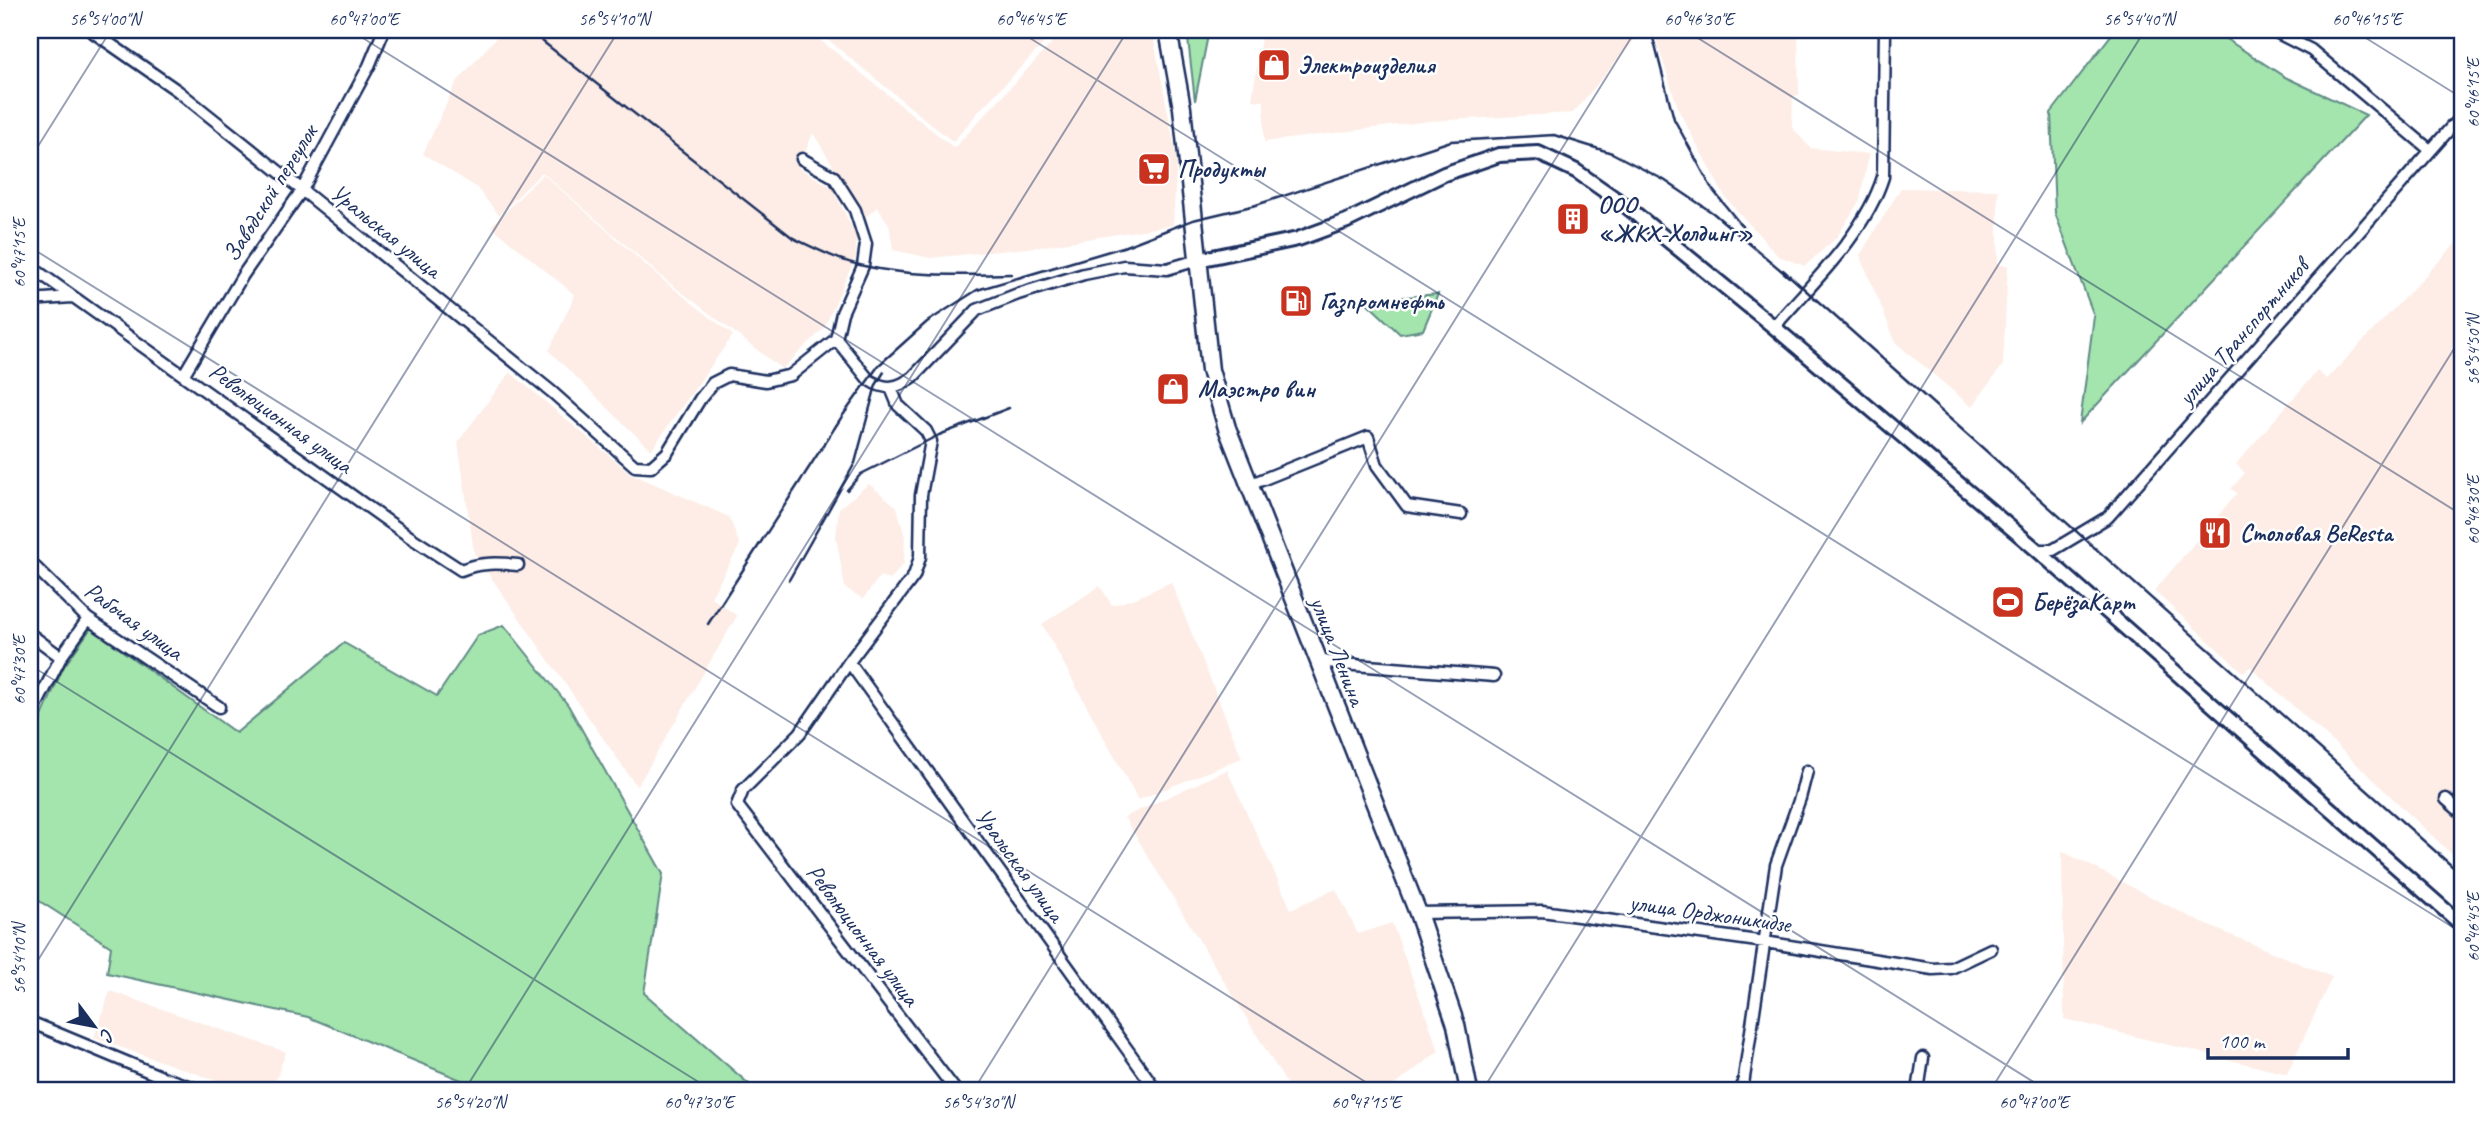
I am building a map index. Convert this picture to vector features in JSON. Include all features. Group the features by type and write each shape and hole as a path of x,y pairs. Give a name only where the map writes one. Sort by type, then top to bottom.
{"main road":[{"name":"улица Ленина","path":"1168,30 1182,108 1210,370 1227,428 1418,913 1455,1025 1469,1091"}],"street":[{"name":"Уральская улица","path":"90,30 178,91 302,190 552,392 635,466 651,467 667,453 713,383 729,375 766,380 791,375 836,339"},
{"name":"Заводской переулок","path":"184,374 243,275 302,190 369,66 384,30"},
{"path":"1774,327 1851,237 1879,189 1883,177 1885,30"},
{"path":"2272,30 2311,50 2430,150"},
{"name":"улица Транспортников","path":"2038,550 2053,550 2108,517 2462,115"},
{"path":"802,159 834,177 855,210 866,244 863,266 842,313 836,339 869,380 891,388 902,385 913,377 977,310 1018,294 1084,274 1124,266 1167,269 1298,239 1347,221 1444,174 1499,155 1538,153 1576,172 1626,206 1774,327 2038,550 2462,925"},
{"name":"Революционная улица","path":"30,266 410,537 461,570 497,563 518,565"},
{"path":"30,300 73,297"},
{"path":"849,662 914,576 920,557 921,495 931,441 926,431 898,405 891,388"},
{"path":"1249,485 1368,437 1377,465 1407,506 1461,514"},
{"name":"Рабочая улица","path":"30,562 88,619 219,707"},
{"path":"30,718 61,657 88,619"},
{"path":"30,634 61,657"},
{"path":"1317,659 1342,664 1494,676"},
{"name":"Уральская улица","path":"849,662 1157,1091"},
{"name":"Революционная улица","path":"849,662 800,733 743,790 737,805 956,1091"},
{"path":"1742,1091 1776,865 1807,771"},
{"path":"2446,799 2462,813"},
{"name":"улица Орджоникидзе","path":"1418,913 1542,911 1933,969 1951,968 1991,949"},
{"path":"30,1022 162,1077 203,1091"},
{"path":"1918,1091 1923,1058"},
{"path":"157,1091 162,1077"}],"shaded area":[{"path":"503,30 808,30 954,148 1050,45 1055,30 1152,30 1177,160 1173,225 1038,247 930,258 893,250 889,224 877,207 865,218 813,133 799,168 832,187 856,236 856,256 824,328 782,369 667,281 542,172 499,215 476,187 423,154 456,83"},
{"path":"816,30 1029,30 1046,41 953,142"},
{"path":"1262,30 1642,31 1573,113 1429,121 1264,142 1264,101 1252,100"},
{"path":"1653,30 1798,30 1799,95 1793,96 1792,127 1810,148 1869,154 1860,200 1837,237 1805,266 1778,256 1725,197 1679,111"},
{"path":"543,174 664,281 733,335 651,450 549,351 575,295 491,226"},
{"path":"1901,188 1998,190 1998,265 2008,265 2003,365 1972,407 1896,343 1860,255"},
{"path":"2462,237 2462,864 2250,667 2243,672 2154,591 2237,493 2231,489 2245,473 2236,464 2317,371 2327,379"},
{"path":"510,372 630,473 729,517 740,545 711,597 737,616 637,787 474,553 458,442"},
{"path":"869,484 897,507 905,537 904,563 890,580 880,576 863,599 845,588 836,537 839,508"},
{"path":"1171,582 1242,758 1138,800 1042,624 1100,586 1112,605 1136,598"},
{"path":"1227,770 1291,909 1336,889 1358,934 1392,923 1439,1051 1387,1091 1291,1091 1124,817"},
{"path":"2062,851 2200,922 2332,977 2287,1074 2064,1019"},
{"path":"110,991 286,1052 272,1091 246,1091 94,1038"}],"green space":[{"path":"1187,30 1209,30 1195,101"},
{"path":"2115,30 2212,30 2285,77 2366,115 2080,423 2094,316 2055,213 2051,113"},
{"path":"1438,294 1423,330 1400,334 1365,301"},
{"path":"504,625 568,705 663,874 644,993 757,1091 488,1091 308,1017 107,973 111,947 30,895 30,744 63,668 91,628 236,733 344,643 437,696 478,635"}],"railway":[{"path":"528,30 793,238 846,261 882,270 937,274 1011,274"},
{"path":"1651,30 1674,119 1712,189 1749,235"},
{"path":"708,624 841,418 879,365 927,322 977,290 1123,247 1193,220 1256,205 1451,141 1554,135 1612,153 1664,180 1713,213 1789,277"},
{"path":"1783,270 2462,875"},
{"path":"789,580 855,463 876,385 884,372"},
{"path":"847,490 861,474 939,435 1009,408"}],"place":[{"name":"Электроизделия","path":"1274,65"},
{"name":"Продукты","path":"1154,169"},
{"name":"ООО «ЖКХ-Холдинг»","path":"1573,219"},
{"name":"Газпромнефть","path":"1296,301"},
{"name":"Маэстро вин","path":"1173,389"},
{"name":"Столовая BeResta","path":"2215,533"},
{"name":"БерёзаКарт","path":"2008,602"}]}
